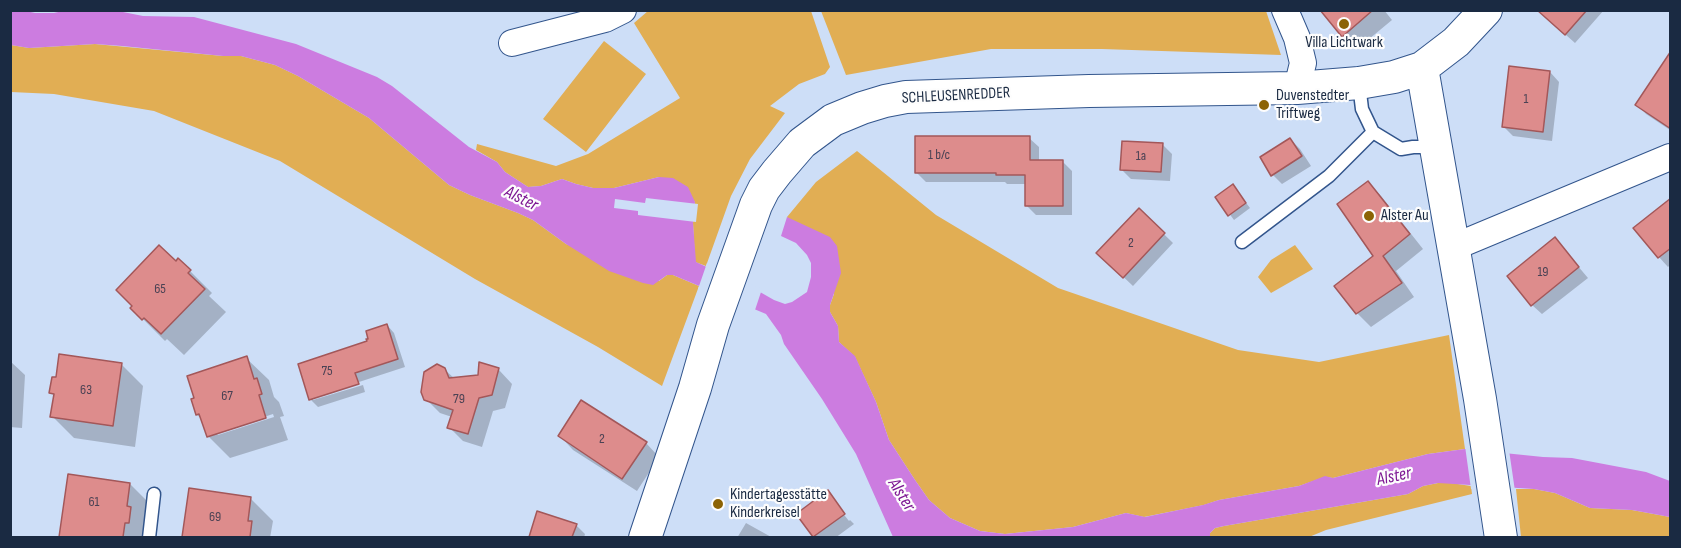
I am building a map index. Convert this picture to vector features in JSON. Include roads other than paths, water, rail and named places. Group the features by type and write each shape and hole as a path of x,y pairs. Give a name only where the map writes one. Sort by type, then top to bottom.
{"street":[{"path":"512,43 605,19 623,10"},
{"path":"1286,10 1297,38 1303,63 1297,88"},
{"name":"SCHLEUSENREDDER","path":"645,537 695,388 713,325 756,205 764,189 777,172 808,138 833,120 862,108 906,97 1297,88 1359,83 1394,77 1422,68 1456,42 1486,10"},
{"path":"1422,68 1481,408 1500,534"},
{"path":"1454,247 1671,157"}],"lane":[{"path":"1359,83 1362,109 1372,132 1401,149 1437,147"},
{"path":"1242,243 1329,176 1372,132"},
{"path":"149,537 154,494"}],"water":[{"name":"Alster","path":"67,10 113,10 143,16 194,17 296,44 377,77 392,86 469,147 497,162 505,172 528,187 541,186 562,179 593,188 614,188 659,177 673,178 688,187 695,202 693,223 696,262 785,304 807,292 811,277 811,263 807,255 796,243 781,236 787,217 830,237 837,246 841,273 830,305 830,312 838,326 839,342 855,356 876,402 889,440 929,500 950,518 980,531 1005,534 1073,527 1126,513 1145,517 1219,500 1299,486 1325,476 1333,478 1428,454 1465,449 1572,458 1646,472 1670,481 1670,517 1632,510 1590,508 1555,493 1534,489 1438,483 1423,486 1408,494 1215,528 1210,533 1210,537 893,537 856,454 766,314 673,275 667,275 653,285 609,271 533,220 449,185 369,118 275,65 241,56 122,46 95,44 29,48 11,45 10,11 54,13"}],"place":[{"name":"Villa Lichtwark","path":"1344,24"},
{"name":"Duvenstedter Triftweg","path":"1264,105"},
{"name":"Alster Au","path":"1369,216"},
{"name":"Kindertagesstätte Kinderkreisel","path":"718,504"}]}
